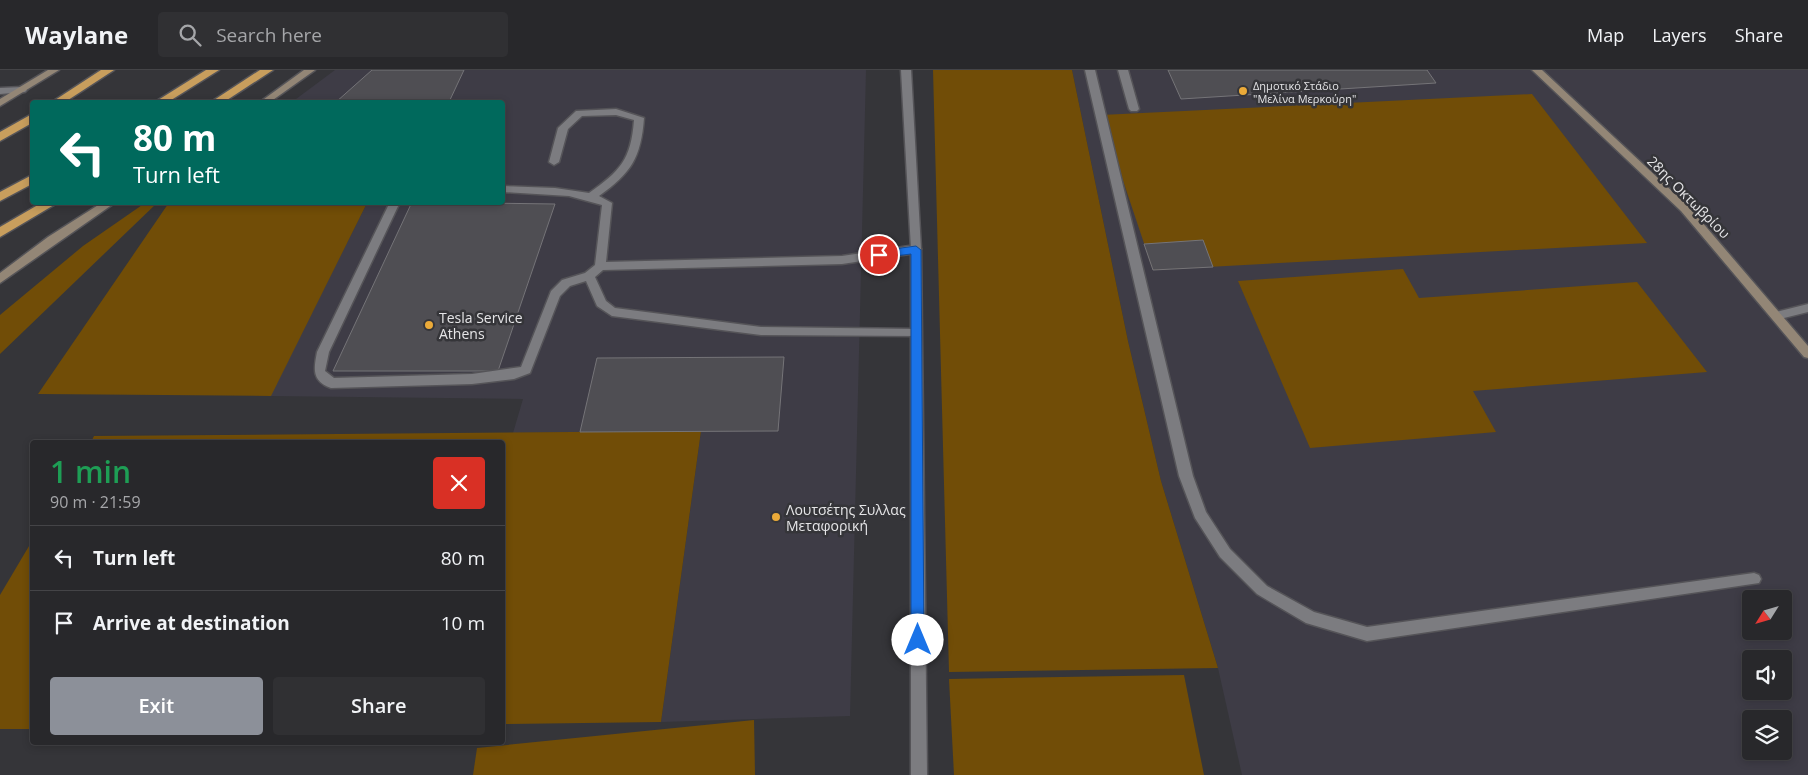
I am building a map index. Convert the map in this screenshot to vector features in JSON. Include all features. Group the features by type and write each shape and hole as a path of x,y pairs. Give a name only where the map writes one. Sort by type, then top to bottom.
{"highway":[{"path":"61,100 109,70"},
{"path":"164,100 214,70"},
{"path":"220,100 268,70"},
{"path":"0,137 30,119"},
{"path":"0,197 30,180"},
{"path":"0,233 48,205"}],"street":[{"path":"0,103 54,70"},
{"path":"267,100 310,70"},
{"path":"906,70 916,250 919,775"},
{"path":"1090,70 1186,476 1200,514 1225,553 1262,590 1310,618 1367,634 1754,579"},
{"path":"1123,70 1134,109"},
{"name":"28ης Οκτωβρίου","path":"1537,70 1685,209 1808,354"},
{"path":"0,90 22,90"},
{"path":"554,162 563,128 579,113 616,112 639,118 638,138 632,162 616,179 592,196"},
{"path":"505,189 544,190 592,196 607,203 600,266"},
{"path":"0,279 52,240 106,205"},
{"path":"394,205 323,352 319,372 331,383 472,379 514,374 526,370 555,294 566,283 589,276 600,266 620,264 842,260 916,250"},
{"path":"0,289 52,240"},
{"path":"589,276 601,303 612,312 761,331 915,333"},
{"path":"1776,316 1808,308"}],"shaded area":[{"path":"335,70 866,70 850,716 661,722 701,431 513,433 523,399 270,396 366,205 505,205 505,100 295,100"},
{"path":"933,70 1072,70 1128,341 1161,481 1218,668 949,672"},
{"path":"1072,70 1808,70 1808,775 1242,775 1218,668 1161,481 1128,341"},
{"path":"1532,94 1647,243 1153,270 1101,115"},
{"path":"142,205 155,205 0,354 0,315 83,246"},
{"path":"167,205 366,205 271,396 38,394"},
{"path":"1403,269 1419,298 1637,282 1707,372 1473,391 1496,432 1310,448 1238,281"},
{"path":"701,431 661,722 505,724 505,440 92,440 94,436"},
{"path":"30,544 30,729 0,729 0,595"},
{"path":"1184,675 1204,775 954,775 949,679"},
{"path":"754,720 755,775 473,775 477,748"}],"building":[{"path":"372,70 464,70 450,100 338,100"},
{"name":"Δημοτικό Στάδιο \"Μελίνα Μερκούρη\"","path":"1168,70 1427,70 1436,83 1181,99"},
{"path":"555,204 498,371 333,371 411,205"},
{"path":"1203,240 1213,267 1153,270 1144,244"},
{"path":"784,357 778,431 580,432 597,358"}],"place":[{"name":"Δημοτικό Στάδιο \"Μελίνα Μερκούρη\"","path":"1243,91"},
{"name":"Tesla Service Athens","path":"429,325"},
{"name":"Λουτσέτης Συλλας Μεταφορική","path":"776,517"}],"route":[{"path":"879,255 916,250 918,640"}]}
